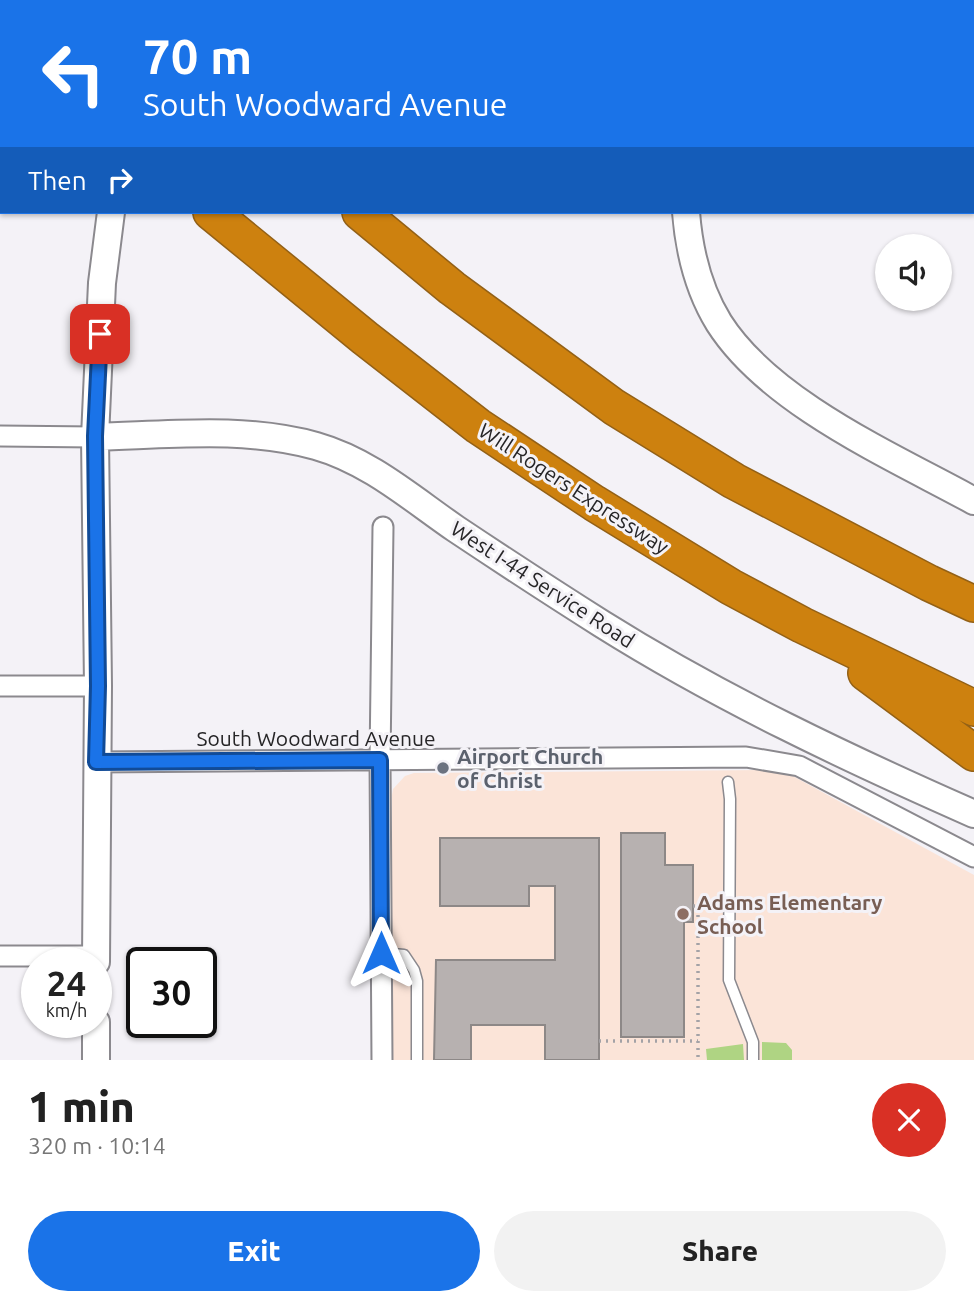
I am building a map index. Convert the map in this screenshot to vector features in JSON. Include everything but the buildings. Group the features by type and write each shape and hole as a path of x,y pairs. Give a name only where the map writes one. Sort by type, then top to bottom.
{"highway":[{"name":"Will Rogers Expressway","path":"213,214 478,426 660,545 802,625 974,708"},
{"path":"362,214 452,288 614,407 734,481 974,604"},
{"path":"929,583 974,597"},
{"path":"802,625 974,753"}],"street":[{"path":"96,947 98,686 95,436 102,283 111,214"},
{"path":"686,214 688,242 706,296 719,323 759,369 792,397 846,431 974,501"},
{"name":"West I-44 Service Road","path":"95,436 219,433 270,436 317,446 363,464 520,571 687,674 871,768 974,814"},
{"path":"0,436 95,436"},
{"path":"382,1060 380,760 383,527"},
{"path":"0,686 98,686"},
{"name":"South Woodward Avenue","path":"96,762 746,757 799,766 974,857"},
{"path":"0,956 21,957"},
{"path":"96,1038 96,1060"}],"lane":[{"path":"727,782 730,799 729,980 753,1042 753,1060"},
{"path":"381,953 404,955 414,970 417,1060"}],"path":[{"path":"693,905 698,905 698,1060"},
{"path":"599,1041 698,1041"}],"shaded area":[{"name":"Adams Elementary School","path":"774,770 791,775 974,875 974,1060 392,1060 392,795 393,789 405,776 414,773"}],"green space":[{"path":"762,1042 786,1043 792,1050 792,1060 762,1060"},
{"path":"743,1044 744,1060 707,1060 706,1049"}],"place":[{"name":"Airport Church of Christ","path":"443,768"},
{"name":"Adams Elementary School","path":"683,914"}],"route":[{"path":"100,334 95,436 98,686 96,762 380,760 381,953"}]}
